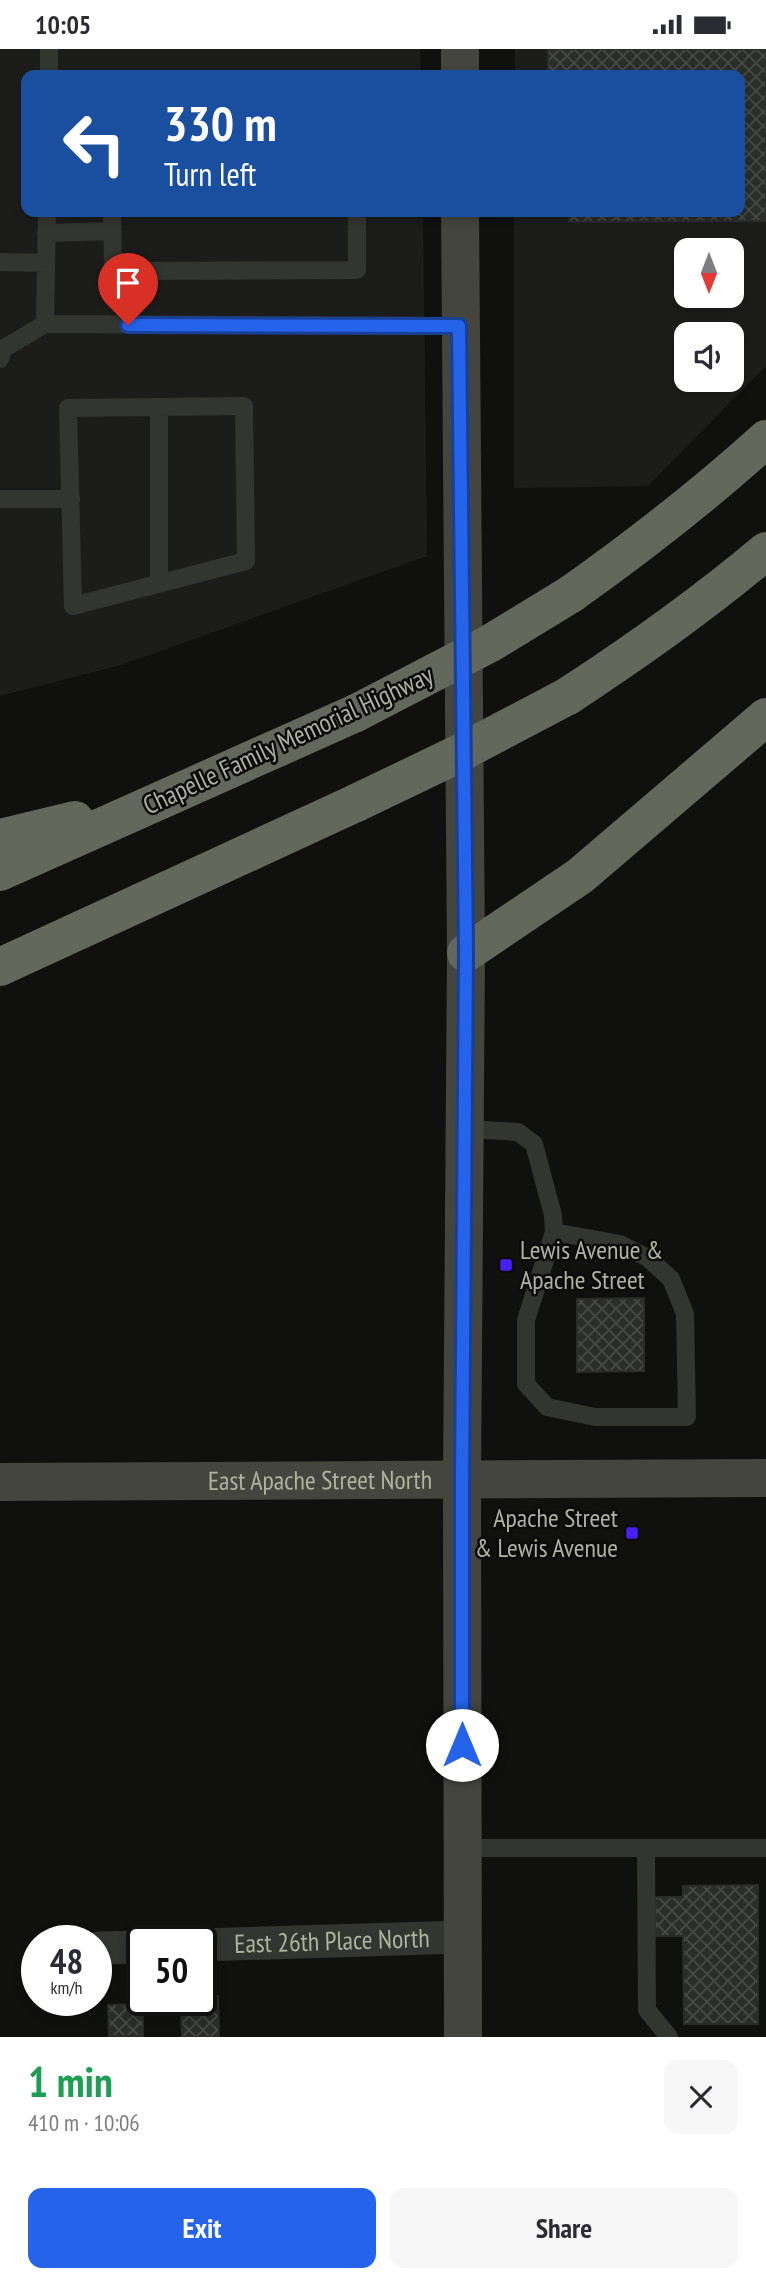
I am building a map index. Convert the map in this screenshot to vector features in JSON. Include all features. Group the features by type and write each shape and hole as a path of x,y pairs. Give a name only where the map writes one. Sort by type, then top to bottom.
{"highway":[{"name":"Chapelle Family Memorial Highway","path":"0,872 356,713 489,644 571,594 649,539 718,483 766,439"},
{"path":"0,967 356,803 568,696 644,646 716,593 766,551"},
{"path":"466,953 580,876 766,717"},
{"path":"0,838 156,802"}],"main road":[{"path":"460,49 460,70"},
{"path":"460,217 466,953 462,1481 463,2037"},
{"name":"East Apache Street North","path":"0,1482 766,1478"}],"street":[{"name":"East 26th Place North","path":"217,1945 463,1937"}],"lane":[{"path":"49,49 49,70"},
{"path":"45,324 47,217"},
{"path":"112,217 113,271 356,270 357,217"},
{"path":"46,233 112,231"},
{"path":"0,263 46,263"},
{"path":"0,359 3,349 45,324 459,326"},
{"path":"244,406 246,561 73,606 68,408 159,407 244,406"},
{"path":"159,407 159,584"},
{"path":"0,499 71,499"},
{"path":"466,1129 518,1132 534,1144 553,1216 554,1232 526,1320 526,1384 547,1406 596,1417 687,1417 685,1314 671,1279 648,1258 621,1244 554,1232"},
{"path":"646,1847 647,2010 669,2037"},
{"path":"463,1848 766,1848"}],"shaded area":[{"path":"0,49 420,49 421,70 21,70 21,217 423,217 427,556 121,665 0,696"},
{"path":"515,49 766,49 766,366 744,388 744,322 674,322 674,392 740,392 648,486 514,488 514,217 745,217 745,70 515,70"}],"building":[{"path":"548,49 766,49 766,221 569,222 569,217 745,217 745,70 548,70"},
{"path":"644,1298 644,1371 577,1372 577,1299"},
{"path":"758,1885 758,2024 684,2024 683,1936 655,1936 655,1897 683,1897 683,1886"},
{"path":"218,1996 219,2037 182,2037 181,2016 217,2016"},
{"path":"126,2004 126,2016 143,2016 143,2036 109,2036 108,2016 112,2016 112,2005"}],"place":[{"name":"Lewis Avenue & Apache Street","path":"506,1265"},
{"name":"Apache Street & Lewis Avenue","path":"632,1533"}],"route":[{"path":"128,325 459,326 466,953 462,1745"}]}
